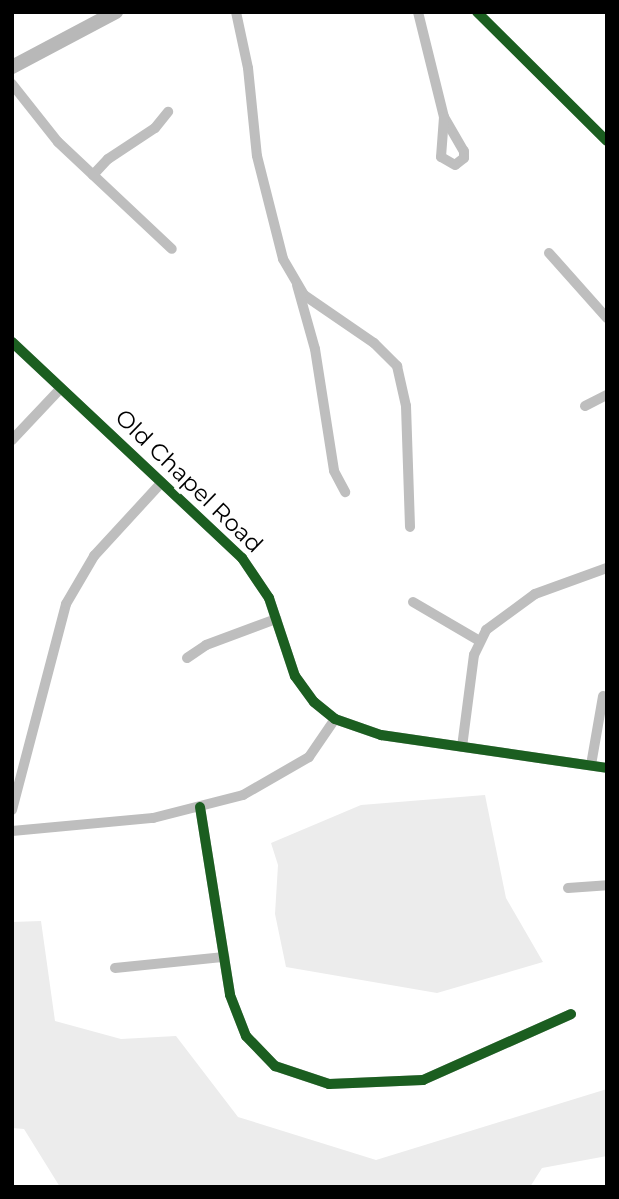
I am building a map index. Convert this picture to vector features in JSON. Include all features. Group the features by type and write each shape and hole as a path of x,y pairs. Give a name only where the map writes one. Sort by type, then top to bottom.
{"street":[{"path":"12,67 116,12"},
{"path":"236,12 274,233 297,285 315,349 334,471 345,492"},
{"path":"418,12 444,117"},
{"path":"12,84 58,142 172,249"},
{"path":"93,175 108,159 155,128 168,111"},
{"path":"550,253 607,318"},
{"path":"297,285 397,366 406,406 410,527"},
{"name":"Old Chapel Road","path":"12,342 254,572 276,619 295,676 314,702 335,719 381,735 607,768"},
{"path":"12,439 61,388"},
{"path":"585,406 607,395"},
{"path":"12,810 57,625 69,597 94,556 162,482"},
{"path":"462,747 478,640 523,601 607,568"},
{"path":"413,602 478,640"},
{"path":"187,658 206,645 276,619"},
{"path":"591,765 603,696"},
{"path":"12,831 120,823 200,807 243,794 295,768 317,750 335,719"},
{"path":"200,807 235,1013 261,1056 283,1071 329,1084 363,1086 433,1077 571,1014"},
{"path":"568,888 607,885"},
{"path":"116,968 225,957"}],"shaded area":[{"path":"485,795 506,898 543,962 437,993 286,967 275,914 278,865 271,843 361,805"},
{"path":"41,921 55,1021 121,1039 176,1036 238,1117 376,1160 607,1089 607,1156 542,1168 530,1187 60,1187 24,1129 12,1128 12,922"}],"cycle path":[{"path":"477,12 607,141"},
{"path":"12,342 242,558 269,598 295,676 314,702 335,719 381,735 607,768"},
{"path":"200,807 230,995 246,1036 275,1066 329,1084 423,1080 571,1014"}]}
